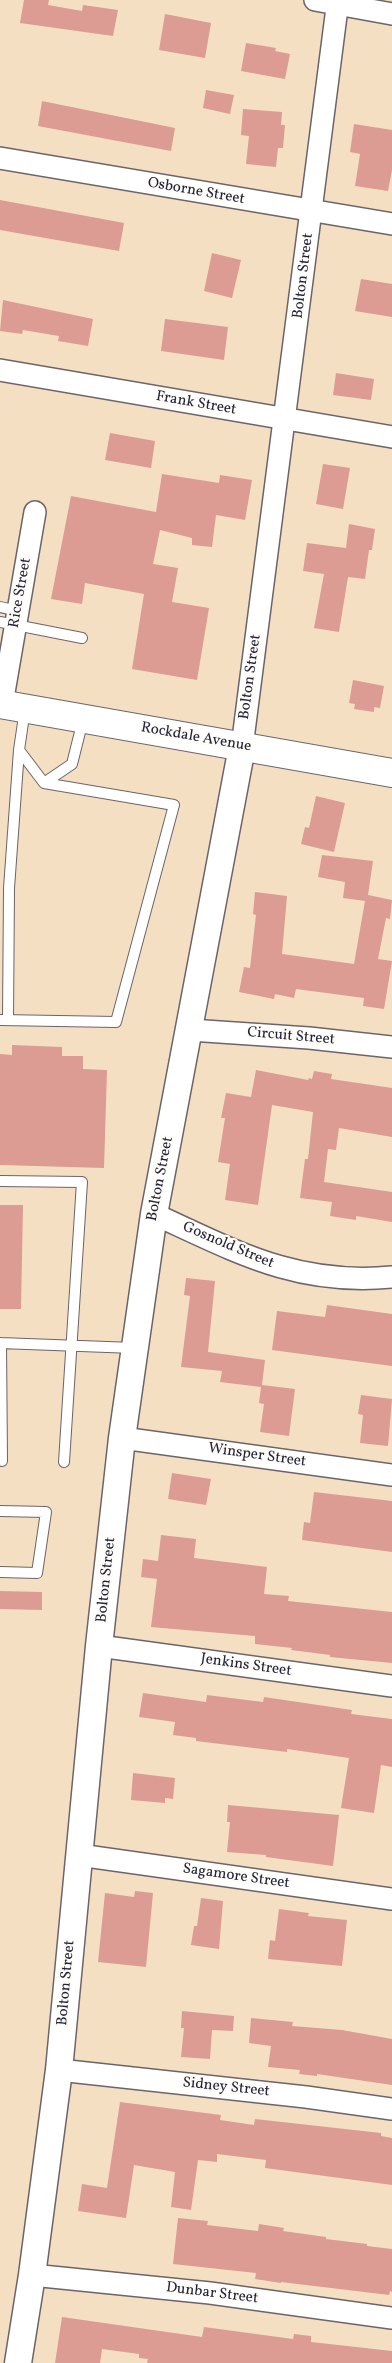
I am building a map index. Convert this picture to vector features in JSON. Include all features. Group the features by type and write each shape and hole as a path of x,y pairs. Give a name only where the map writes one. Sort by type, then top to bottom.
{"main road":[{"name":"Rockdale Avenue","path":"9,705 392,773"}],"street":[{"path":"315,0 338,2 392,14"},
{"name":"Bolton Street","path":"18,2363 32,2275 59,2070 99,1646 122,1438 154,1214 242,747 338,2"},
{"name":"Osborne Street","path":"0,158 392,224"},
{"name":"Frank Street","path":"0,370 392,437"},
{"name":"Rice Street","path":"9,705 6,646 9,616 35,512"},
{"name":"Circuit Street","path":"190,1030 309,1038 392,1047"},
{"name":"Gosnold Street","path":"154,1214 249,1258 298,1273 340,1278 392,1277"},
{"name":"Winsper Street","path":"122,1438 392,1475"},
{"name":"Jenkins Street","path":"99,1646 392,1686"},
{"name":"Sagamore Street","path":"79,1855 392,1899"},
{"name":"Sidney Street","path":"59,2070 306,2097 392,2109"},
{"name":"Dunbar Street","path":"32,2275 210,2293 392,2318"}],"lane":[{"path":"9,616 82,638"},
{"path":"9,705 19,750 9,888 4,1020 116,1022 174,805 44,783 19,750"},
{"path":"44,783 72,764 83,719"},
{"path":"0,1181 82,1182 64,1462"},
{"path":"2,1461 0,1343 135,1348"},
{"path":"0,1511 46,1512 37,1573 0,1572"}],"building":[{"path":"24,0 49,0 48,5 82,11 83,5 118,10 113,36 20,23"},
{"path":"165,14 211,23 205,58 159,50"},
{"path":"246,43 276,48 275,51 290,54 285,79 241,71"},
{"path":"206,90 234,95 230,114 203,108"},
{"path":"42,101 175,128 171,151 38,126"},
{"path":"243,109 282,112 281,125 285,125 283,148 278,148 276,167 246,164 249,136 241,135"},
{"path":"354,124 392,130 392,170 388,191 355,186 360,154 350,152"},
{"path":"0,200 124,223 119,251 0,230"},
{"path":"212,253 241,260 232,298 204,291"},
{"path":"361,279 392,284 392,317 355,311"},
{"path":"3,300 93,319 88,346 58,341 59,336 23,330 22,334 0,331"},
{"path":"165,319 228,327 224,360 161,351"},
{"path":"336,373 374,379 371,400 333,395"},
{"path":"110,433 155,441 151,468 105,460"},
{"path":"323,464 350,468 343,509 316,504"},
{"path":"162,474 219,483 220,475 252,480 245,520 216,515 212,547 192,545 192,538 160,530 153,564 178,568 172,602 209,608 197,680 132,669 144,594 85,583 82,604 51,599 71,496 156,512"},
{"path":"349,524 375,529 372,550 369,550 365,579 348,577 339,632 314,628 324,574 303,571 307,543 346,548"},
{"path":"353,680 384,686 380,708 374,707 374,712 354,709 355,704 349,703"},
{"path":"316,796 345,803 334,852 301,844 305,827 309,828"},
{"path":"322,855 373,861 368,895 392,900 390,919 386,918 378,959 392,961 384,1009 363,1006 364,998 296,989 294,998 275,994 274,999 239,992 244,967 250,968 256,915 253,914 255,892 287,896 282,954 354,964 365,901 343,898 345,882 318,877"},
{"path":"12,1045 62,1047 62,1056 83,1056 83,1069 107,1070 104,1168 0,1165 0,1054 12,1055"},
{"path":"256,1070 308,1080 309,1078 312,1079 314,1071 332,1074 331,1079 392,1088 392,1137 339,1128 336,1150 328,1149 324,1182 392,1192 392,1222 356,1216 356,1220 330,1216 332,1202 300,1198 305,1159 308,1159 313,1112 272,1105 258,1205 225,1200 230,1164 218,1162 225,1118 221,1118 226,1093 251,1097"},
{"path":"0,1205 23,1205 21,1309 0,1309"},
{"path":"186,1278 215,1281 208,1352 265,1360 262,1385 295,1389 289,1436 260,1432 264,1404 259,1403 261,1387 220,1382 222,1371 181,1367 190,1296 184,1295"},
{"path":"327,1305 392,1314 392,1366 272,1350 277,1311 325,1317"},
{"path":"361,1395 392,1399 388,1446 360,1443 363,1415 358,1414"},
{"path":"172,1473 211,1479 206,1505 168,1499"},
{"path":"314,1492 392,1501 392,1552 302,1540 304,1522 310,1523"},
{"path":"161,1535 196,1539 194,1558 267,1567 264,1594 289,1596 288,1601 392,1612 392,1663 330,1657 330,1655 291,1650 292,1648 255,1644 255,1636 151,1627 157,1579 141,1577 143,1559 158,1561"},
{"path":"0,1591 42,1592 42,1610 0,1609"},
{"path":"143,1693 206,1702 207,1695 263,1702 264,1697 352,1710 351,1714 392,1719 392,1767 381,1765 374,1813 341,1808 349,1758 287,1749 287,1752 196,1741 196,1738 173,1735 175,1722 139,1717"},
{"path":"133,1773 175,1778 173,1799 165,1798 165,1803 131,1800"},
{"path":"228,1805 339,1815 333,1866 266,1857 266,1855 227,1852 230,1822 227,1822"},
{"path":"135,1891 153,1893 146,1967 98,1962 105,1893 134,1897"},
{"path":"201,1898 223,1901 219,1949 191,1945 194,1926 197,1926"},
{"path":"279,1909 309,1913 308,1916 347,1920 342,1966 268,1959 270,1940 275,1941"},
{"path":"182,2011 234,2016 233,2031 212,2030 210,2059 181,2057 184,2028 181,2028"},
{"path":"251,2018 293,2022 292,2026 342,2030 392,2039 392,2085 317,2074 317,2076 299,2074 300,2070 268,2067 271,2046 249,2043"},
{"path":"120,2102 221,2115 220,2120 254,2125 255,2119 381,2133 381,2136 392,2138 392,2185 265,2168 266,2160 217,2154 217,2162 198,2160 191,2210 171,2207 175,2172 134,2165 126,2218 78,2211 82,2184 107,2188"},
{"path":"178,2218 208,2221 207,2225 258,2231 259,2224 284,2228 283,2231 392,2249 392,2292 390,2291 389,2295 281,2283 255,2279 256,2273 173,2264"},
{"path":"62,2317 202,2337 204,2327 293,2339 294,2334 311,2336 311,2342 392,2351 392,2363 147,2363 148,2359 139,2358 139,2354 102,2349 100,2363 55,2363"}]}
